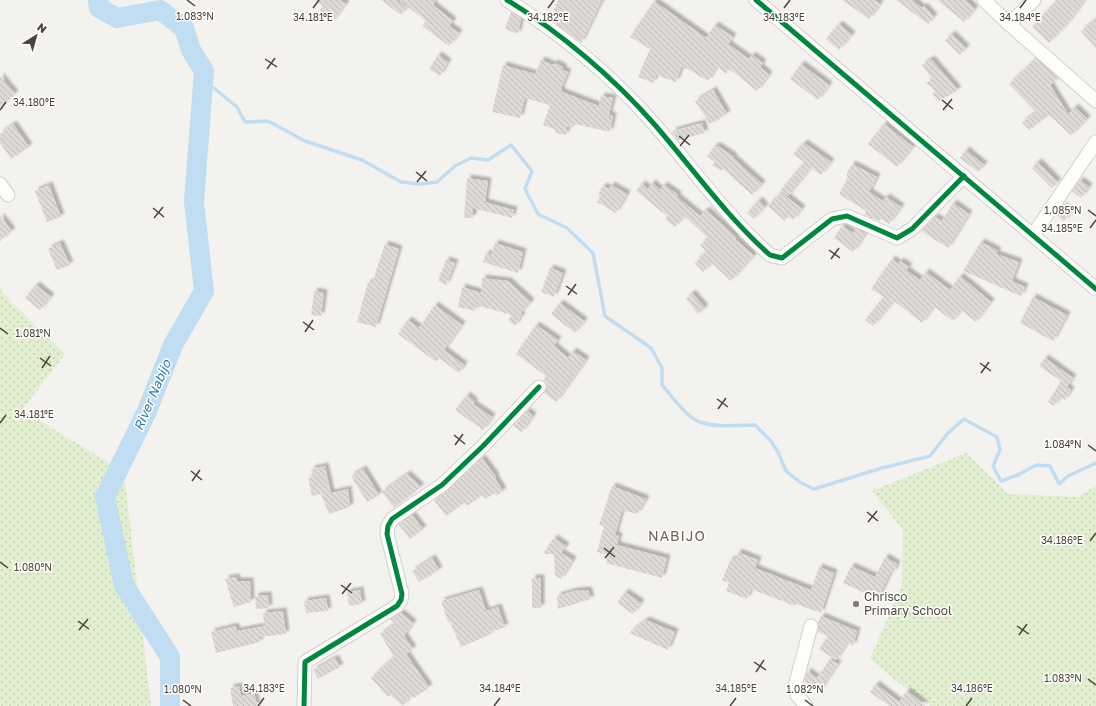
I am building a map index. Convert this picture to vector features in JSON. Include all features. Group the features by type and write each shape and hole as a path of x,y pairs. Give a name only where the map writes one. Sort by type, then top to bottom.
{"street":[{"path":"507,0 533,16 560,36 619,87 654,124 707,188 770,255 782,258 832,218 847,216 898,238 912,229 964,176"},
{"path":"756,0 1096,289"},
{"path":"984,0 1096,100"},
{"path":"1010,24 1034,0"},
{"path":"1034,235 1096,142"},
{"path":"0,184 8,195"},
{"path":"304,706 305,662 397,606 401,600 402,594 387,534 388,526 392,519 442,484 483,446 539,386"},
{"path":"806,706 797,695 795,686 811,626"}],"green space":[{"path":"0,288 9,300 65,354 22,410 124,472 151,706 0,706"},
{"path":"966,453 1008,494 1077,497 1096,486 1096,706 930,706 931,704 904,687 870,659 902,585 903,530 872,491"}],"building":[{"path":"315,0 340,0 346,4 331,23 319,11 323,6"},
{"path":"381,0 396,0 406,7 401,15"},
{"path":"399,0 436,0 433,5 453,21 449,26 459,33 449,46 422,26 426,21"},
{"path":"558,0 602,0 581,43 550,19"},
{"path":"842,0 874,0 880,4 869,19"},
{"path":"896,0 912,0 922,8 924,6 934,17 928,24"},
{"path":"937,0 965,0 975,9 964,22"},
{"path":"1057,0 1085,0 1067,24 1049,43 1032,27"},
{"path":"654,1 706,38 715,25 733,37 728,44 749,59 752,55 763,63 760,67 769,75 757,91 729,69 726,74 717,67 708,81 682,66 676,82 656,75 653,83 638,77 650,49 630,37"},
{"path":"511,12 521,18 518,34 505,29"},
{"path":"1096,19 1096,49 1081,31"},
{"path":"839,24 852,35 839,50 826,39"},
{"path":"952,34 966,48 960,55 945,40"},
{"path":"438,55 448,62 440,76 429,69"},
{"path":"1036,58 1058,78 1050,85 1068,114 1075,107 1087,119 1071,135 1049,115 1029,130 1022,122 1036,112 1009,84"},
{"path":"931,59 958,90 939,101 932,94 935,91 926,83 932,79 922,65"},
{"path":"541,60 553,65 555,63 563,67 563,70 568,72 561,89 562,92 599,106 601,96 613,98 609,115 613,116 610,132 575,124 573,128 567,126 566,135 555,133 556,130 543,125 550,105 525,98 520,118 492,112 503,65 535,74"},
{"path":"801,64 829,85 818,100 790,79"},
{"path":"0,76 15,94 0,107"},
{"path":"713,90 727,114 710,124 695,101"},
{"path":"702,123 705,133 678,140 672,131"},
{"path":"13,124 29,147 11,159 0,143 0,134"},
{"path":"884,124 913,147 897,167 868,144"},
{"path":"804,143 831,162 821,175 811,168 788,196 781,190 804,162 793,154"},
{"path":"715,146 718,146 734,157 733,158 762,184 752,195 723,169 721,171 712,165 715,162 707,156"},
{"path":"966,150 984,165 978,172 960,158"},
{"path":"1038,162 1058,182 1052,188 1032,168"},
{"path":"852,164 877,177 869,192 883,201 886,197 901,207 889,224 881,219 879,221 864,215 866,211 839,194 847,180 847,173"},
{"path":"467,178 488,181 485,202 514,210 512,218 473,208 473,218 464,218"},
{"path":"1080,180 1089,187 1081,198 1072,191"},
{"path":"652,183 660,190 664,185 678,195 677,197 700,216 706,210 736,237 735,239 754,256 731,281 712,263 703,272 695,263 706,252 700,245 708,238 705,235 684,216 675,227 665,219 667,216 636,191 642,184 648,189"},
{"path":"49,185 61,217 47,222 35,191"},
{"path":"611,185 627,194 616,213 597,202 600,196 598,194 603,186 609,189"},
{"path":"781,192 802,209 793,220 788,216 785,221 768,206"},
{"path":"759,200 765,207 754,219 747,213"},
{"path":"953,203 969,214 948,248 921,231 935,217 942,221"},
{"path":"1063,206 1071,212 1064,221 1056,215"},
{"path":"0,216 12,231 0,241"},
{"path":"842,226 853,233 856,229 866,233 853,252 834,238"},
{"path":"981,242 998,251 996,254 1019,262 1012,281 1025,287 1021,296 963,271"},
{"path":"60,243 70,265 57,270 48,249"},
{"path":"495,243 523,252 518,273 483,262 486,253 491,255"},
{"path":"385,244 399,249 376,327 357,322 368,282 372,283"},
{"path":"892,259 898,264 900,261 909,267 906,270 920,280 926,272 950,290 960,276 991,302 976,322 961,310 953,321 934,307 922,323 894,301 873,326 865,320 884,297 871,289"},
{"path":"446,260 455,263 446,285 438,281"},
{"path":"550,268 563,273 554,297 541,292"},
{"path":"482,278 508,281 531,302 520,314 522,315 515,326 508,320 512,315 476,305 475,311 458,307 462,287 481,293"},
{"path":"36,285 51,297 40,310 25,298"},
{"path":"314,291 324,293 321,316 311,315"},
{"path":"692,293 705,308 698,314 686,299"},
{"path":"1033,297 1067,315 1053,341 1020,323"},
{"path":"560,303 584,321 575,333 551,314"},
{"path":"435,305 462,325 444,350 464,365 459,373 439,358 436,362 398,334 408,320 419,328"},
{"path":"536,325 558,340 554,346 568,358 573,351 586,360 556,402 544,393 547,385 543,380 546,376 516,354"},
{"path":"1045,358 1073,378 1067,387 1071,390 1065,400 1060,397 1054,406 1048,402 1061,381 1039,366"},
{"path":"467,395 475,402 473,404 492,417 483,430 455,410"},
{"path":"527,411 533,416 522,432 513,426"},
{"path":"482,458 496,477 495,478 503,491 496,496 495,493 485,499 482,495 467,506 464,503 446,516 434,500 447,491"},
{"path":"325,466 331,493 348,489 350,507 329,514 321,494 312,496 308,478 313,478 311,469"},
{"path":"363,469 379,495 367,502 351,476"},
{"path":"407,474 421,487 394,508 382,492"},
{"path":"612,486 646,499 637,514 622,510 615,535 619,536 617,545 667,558 662,578 606,563 608,555 597,552 604,526 599,525"},
{"path":"412,515 423,529 410,539 398,524"},
{"path":"554,538 566,546 561,553 573,560 561,579 555,575 554,554 543,554"},
{"path":"738,552 758,560 755,568 811,590 819,567 834,573 821,613 796,604 795,606 751,589 747,599 726,591 729,583 722,580 731,559 735,560"},
{"path":"885,557 897,564 893,573 891,571 878,599 843,583 851,566 875,577"},
{"path":"432,558 439,570 419,582 412,571"},
{"path":"236,577 237,581 250,581 251,602 234,607 225,579"},
{"path":"532,578 541,578 541,608 532,608"},
{"path":"360,590 362,604 349,606 347,592"},
{"path":"479,590 486,611 498,607 505,627 490,632 491,634 461,647 450,622 448,622 441,601"},
{"path":"588,590 591,599 558,609 557,596 574,591"},
{"path":"625,592 641,603 633,614 617,603"},
{"path":"268,595 269,608 256,609 255,596"},
{"path":"326,598 328,611 306,613 304,601"},
{"path":"283,611 286,634 259,637 260,642 216,653 211,632 235,626 237,631 264,626 263,613"},
{"path":"401,613 413,623 404,636 413,649 406,654 429,687 414,698 411,695 403,706 390,695 388,697 371,678 394,657 380,634 396,624 390,619"},
{"path":"821,616 857,631 853,646 847,643 836,660 819,649 828,636 818,632 818,622"},
{"path":"646,620 675,632 668,650 629,633"},
{"path":"335,658 340,667 318,679 313,670"},
{"path":"830,659 838,664 819,692 804,682 807,671 817,678"},
{"path":"876,684 899,702 907,691 926,706 889,706 870,692"},
{"path":"239,686 241,696 254,693 257,706 233,706 230,688"}],"waterway":[{"name":"River Nabijo","path":"98,0 99,8 117,18 160,10 184,28 191,50 204,71 194,202 204,291 173,345 147,411 105,497 124,585 170,657 170,706"},
{"path":"204,80 237,107 245,122 268,121 305,141 362,160 401,182 420,184 437,182 455,166 471,158 488,160 511,145 532,171 525,189 538,214 567,228 593,253 605,316 651,348 662,368 662,385 680,406 695,420 707,424 720,426 755,425 771,441 778,452 786,471 801,483 814,489 882,468 930,456 947,434 964,419 997,437 1000,450 993,466 1001,481 1018,475 1036,465 1050,466 1059,484 1068,476 1096,463"}],"cycle path":[{"path":"507,0 547,26 586,57 622,90 655,125 739,225 770,255 782,258 832,219 847,216 897,238 912,229 964,176"},
{"path":"756,0 1096,289"},
{"path":"304,706 305,662 397,606 401,600 402,594 387,534 388,526 392,519 442,485 483,446 539,387"}],"place":[{"name":"Chrisco Primary School","path":"856,604"}],"district":[{"name":"NABIJO","path":"677,536"}]}
